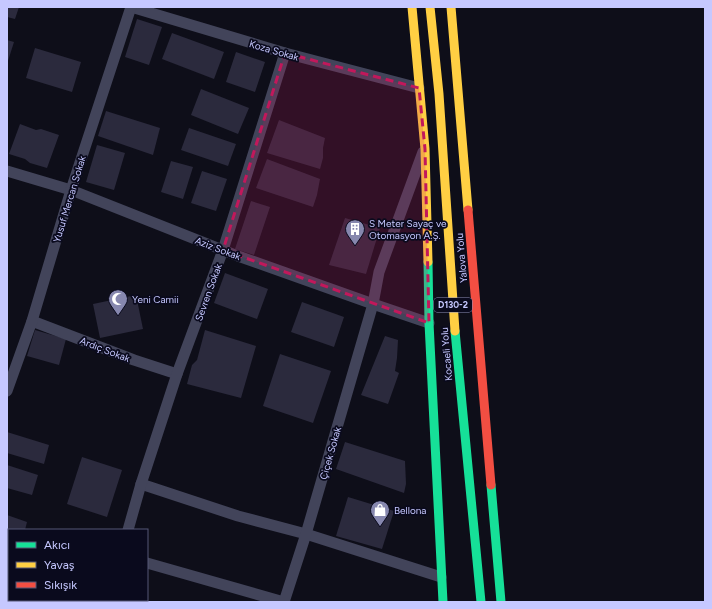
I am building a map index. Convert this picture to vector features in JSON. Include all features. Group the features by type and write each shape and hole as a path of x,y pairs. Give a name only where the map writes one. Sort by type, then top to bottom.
{"main road":[{"path":"412,7 425,149 429,323 443,602"},
{"name":"Kocaeli̇ Yolu","path":"430,7 438,94 455,331 481,602"},
{"name":"Yalova Yolu","path":"451,7 501,602"}],"street":[{"name":"Koza Sokak","path":"131,7 285,53 419,88"},
{"name":"Yusuf Mercan Sokak","path":"7,391 32,321 71,190 131,7"},
{"name":"Sevren Sokak","path":"128,529 141,484 178,374 223,250 285,53"},
{"name":"Çiçek Sokak","path":"284,602 306,534 373,304 379,272 425,149"},
{"name":"Aziz Sokak","path":"7,171 71,190 223,250 429,323"},
{"name":"Ardıç Sokak","path":"32,321 134,360 178,374"},
{"path":"141,484 238,516 306,534 441,577"},
{"path":"148,563 284,602"}],"highlighted area":[{"path":"285,53 419,88 425,149 429,323 223,250"}],"building":[{"path":"7,7 19,7 15,19 7,17"},
{"path":"137,19 162,27 149,65 125,57"},
{"path":"172,33 224,52 214,79 162,59"},
{"path":"7,40 14,42 7,64"},
{"path":"35,48 81,62 72,92 26,78"},
{"path":"236,52 265,62 255,92 226,82"},
{"path":"201,89 249,108 238,134 191,115"},
{"path":"106,111 160,128 153,155 98,136"},
{"path":"279,120 325,138 323,158 320,169 267,153"},
{"path":"20,124 36,130 41,129 59,135 47,168 9,154"},
{"path":"189,128 236,144 228,166 181,150"},
{"path":"97,145 125,153 114,190 86,182"},
{"path":"267,159 320,179 313,207 256,188"},
{"path":"171,161 193,167 183,199 161,192"},
{"path":"202,171 227,179 216,211 191,203"},
{"path":"251,201 270,207 254,255 235,249"},
{"name":"S Meter Sayaç ve Otomasyon A.Ş.","path":"345,218 380,228 366,274 329,265"},
{"path":"225,273 268,289 257,319 214,303"},
{"name":"Yeni Camii","path":"136,295 143,329 100,338 93,304"},
{"path":"302,302 344,317 334,347 291,332"},
{"path":"35,330 66,339 59,365 27,356"},
{"path":"205,330 256,346 241,398 187,384 192,365 197,360"},
{"path":"385,336 398,340 395,371 399,373 388,404 361,395"},
{"path":"280,354 331,371 313,423 263,406"},
{"path":"7,432 49,445 44,464 7,453"},
{"path":"345,442 405,461 406,484 404,493 336,469"},
{"path":"82,457 122,470 107,517 67,504"},
{"path":"7,465 38,475 32,495 7,488"},
{"path":"348,497 394,511 382,549 336,536"},
{"path":"7,515 27,522 25,529 8,529 7,537"},
{"path":"7,568 8,590 7,590"},
{"path":"34,601 80,601 79,602"}],"traffic: fast":[{"path":"428,262 429,323 443,602"},
{"path":"455,331 481,602"},
{"path":"491,485 501,602"}],"traffic: slow":[{"path":"412,7 425,149 428,262"},
{"path":"430,7 439,94 455,331"},
{"path":"451,7 468,210"}],"traffic: jam":[{"path":"468,210 491,485"}],"place":[{"name":"S Meter Sayaç ve Otomasyon A.Ş.","path":"355,246"},
{"name":"Yeni Camii","path":"118,316"},
{"name":"Bellona","path":"380,527"}]}
